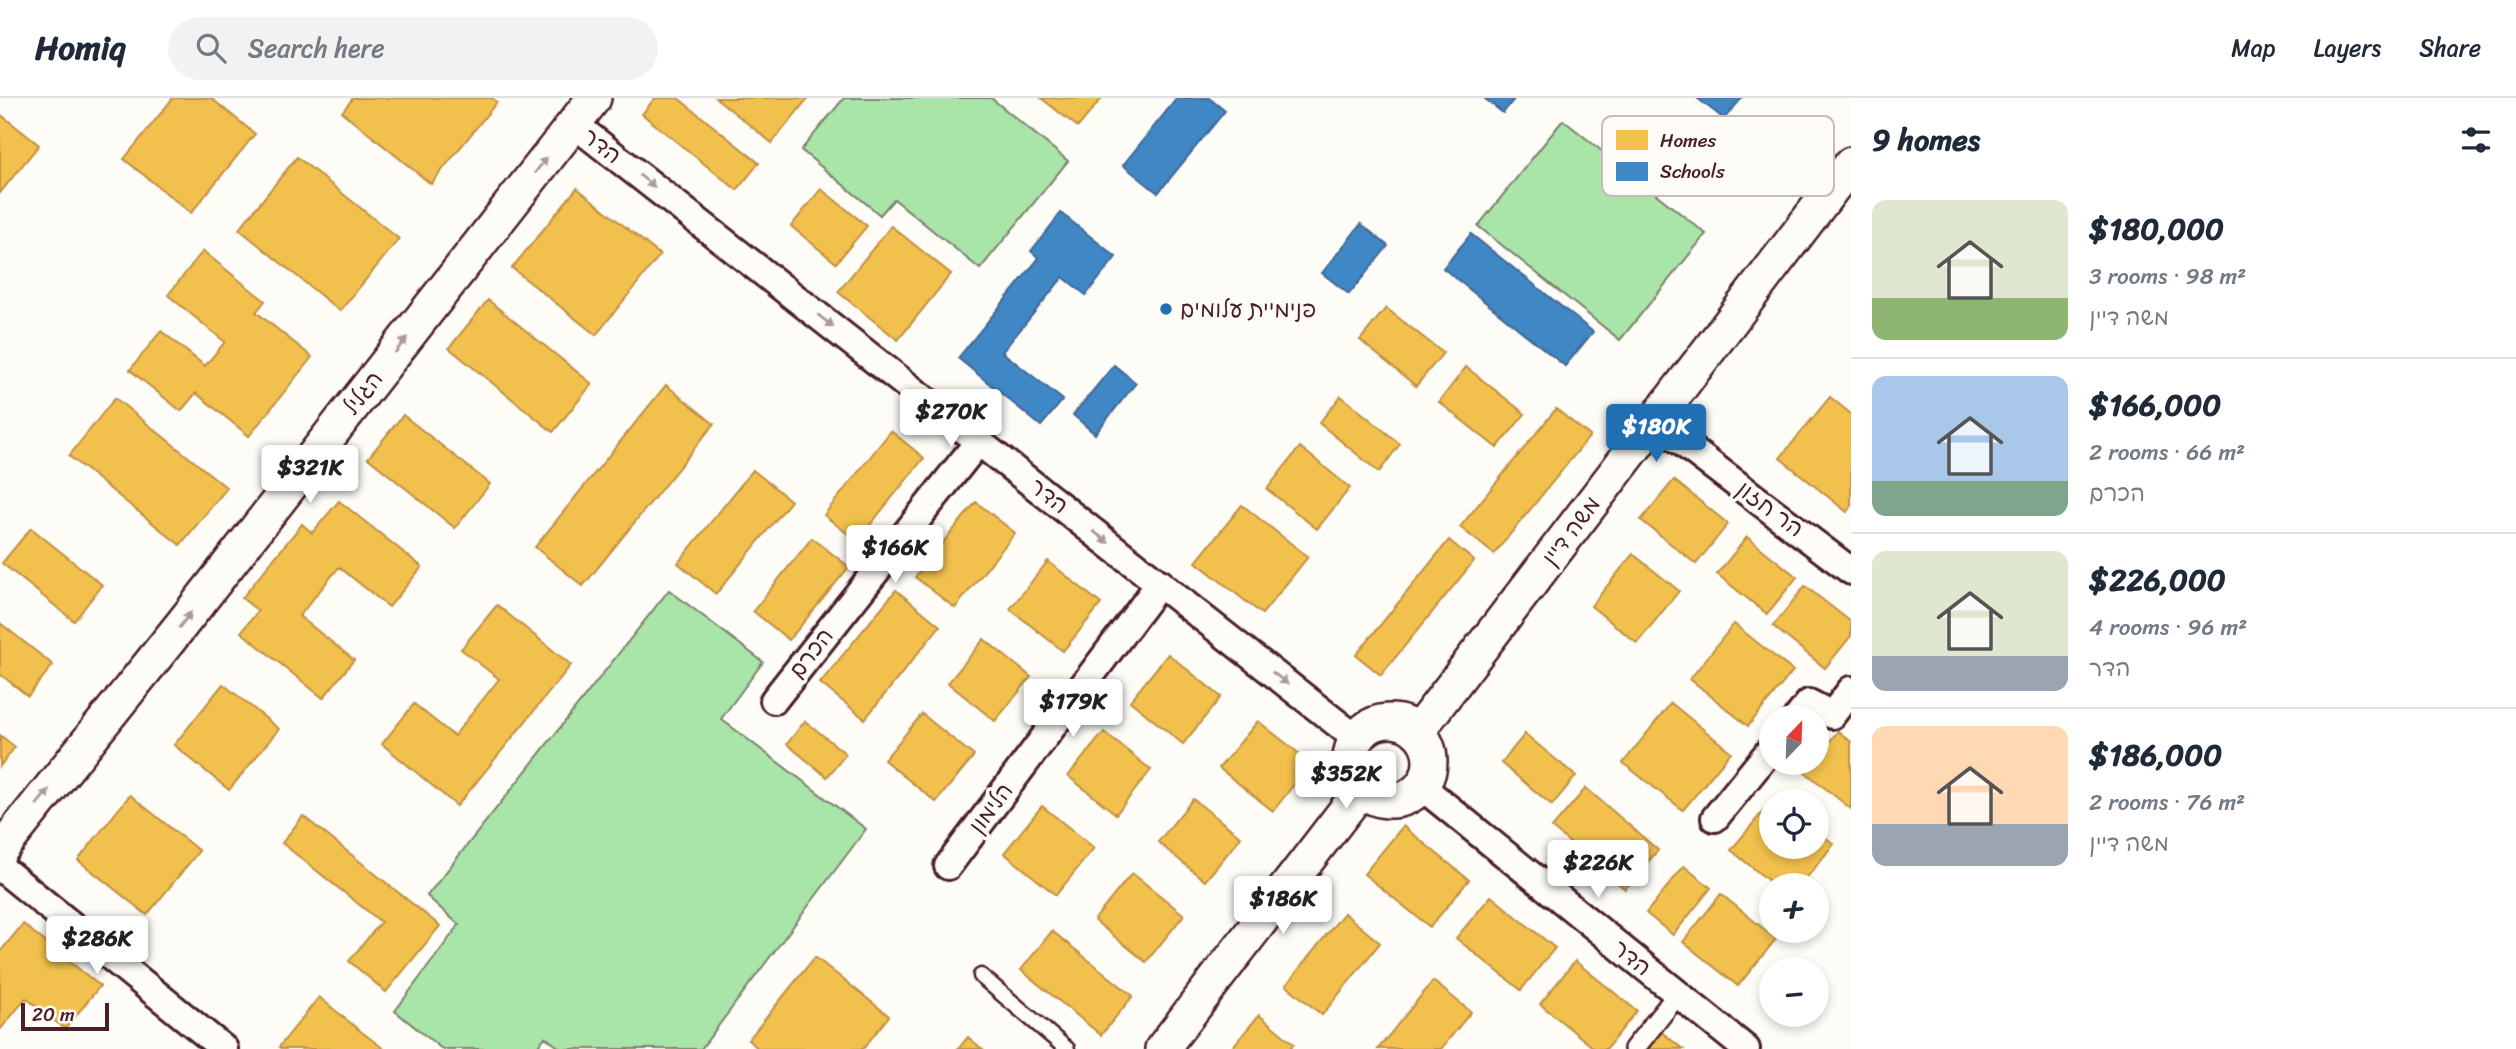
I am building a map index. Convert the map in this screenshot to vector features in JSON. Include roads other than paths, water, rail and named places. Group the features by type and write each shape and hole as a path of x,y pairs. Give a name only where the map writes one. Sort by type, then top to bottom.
{"street":[{"name":"הגליל","path":"0,851 191,614 594,98"},
{"name":"הדר","path":"574,124 1357,739"},
{"name":"משה דיין","path":"1834,185 1851,163"},
{"name":"משה דיין","path":"1417,732 1826,196"},
{"name":"הר חזון","path":"1655,422 1851,571"},
{"name":"הכרם","path":"774,700 979,441"},
{"name":"הלימון","path":"948,866 1160,583"},
{"path":"1829,714 1832,715 1851,690"},
{"path":"1379,723 1405,724 1417,732 1426,744 1430,758 1429,773 1422,787 1399,801 1372,797 1362,789 1354,778 1350,765 1357,739 1367,729 1379,723"},
{"path":"1715,818 1759,764"},
{"name":"הדר","path":"1422,787 1746,1049"},
{"path":"1162,1049 1362,789"},
{"path":"0,867 224,1049"},
{"path":"1634,1049 1677,995"}],"lane":[{"path":"981,976 1068,1049"}],"place":[{"name":"פנימיית עלומים","path":"1166,309"}]}
